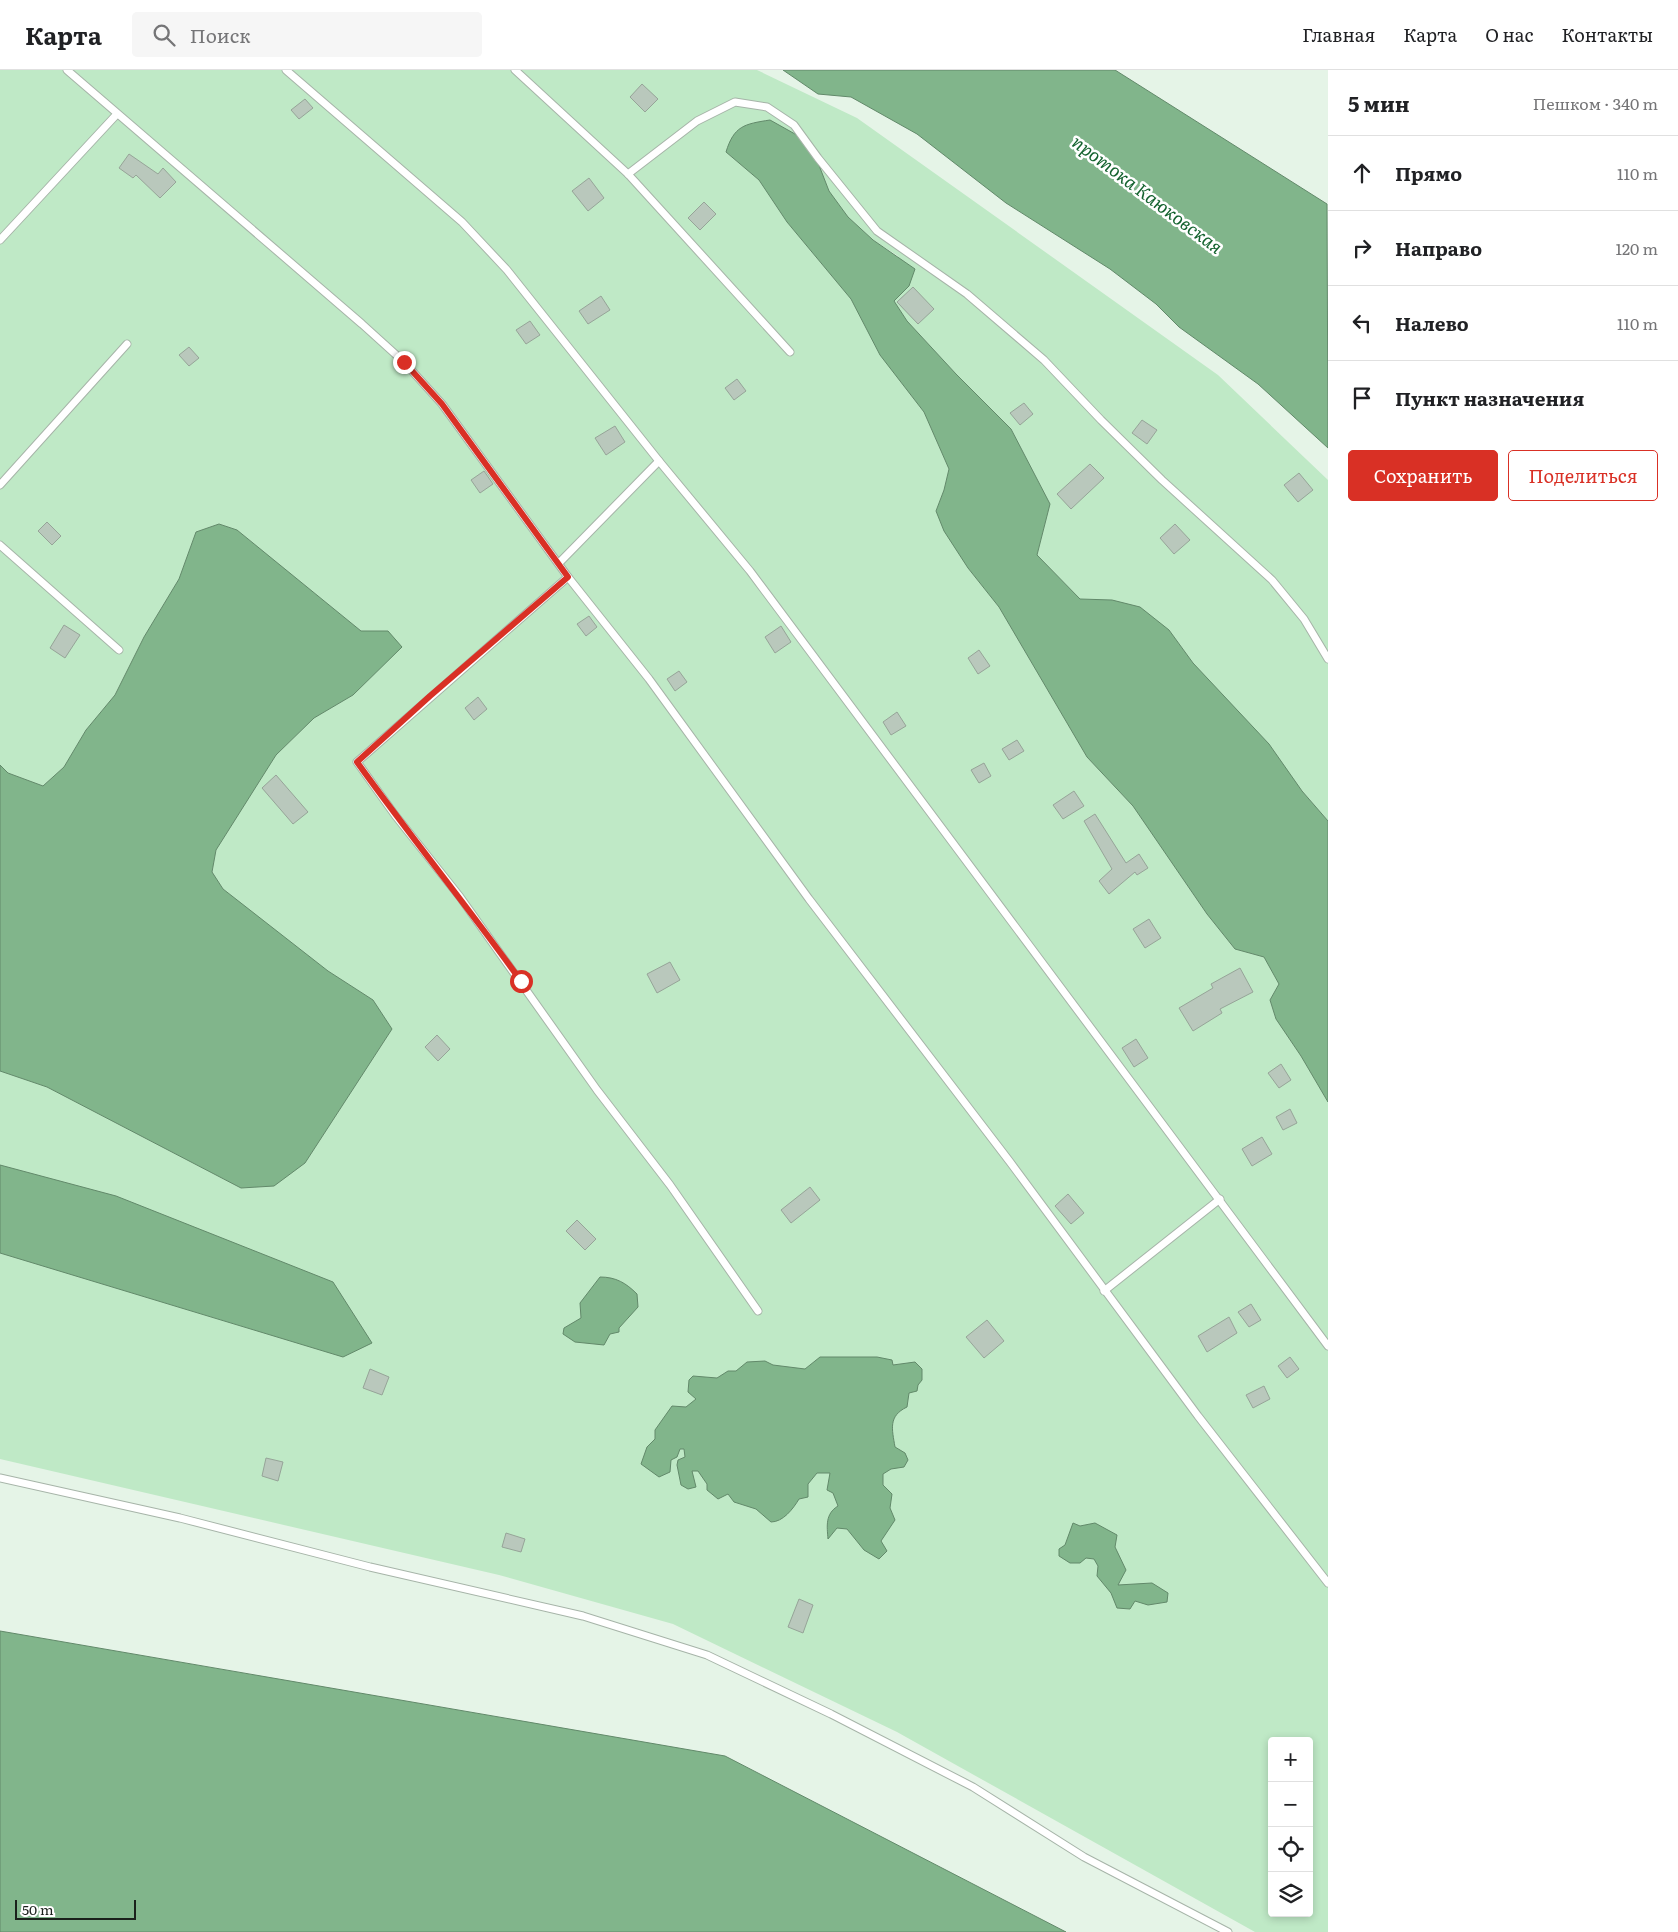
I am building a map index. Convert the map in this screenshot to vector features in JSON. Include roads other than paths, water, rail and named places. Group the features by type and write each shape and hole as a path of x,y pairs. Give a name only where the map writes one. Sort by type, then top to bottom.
{"lane":[{"path":"67,70 275,247 404,362 442,404 568,577 649,679 809,899 1010,1162 1104,1291 1328,1583"},
{"path":"286,70 455,216 507,270 658,461 750,571 1328,1346"},
{"path":"515,70 628,174 790,352"},
{"path":"628,174 697,121 735,102 767,107 794,125 818,158 877,230 967,294 1044,360 1149,467 1272,580 1304,619 1328,659"},
{"path":"0,240 117,114"},
{"path":"0,485 127,344"},
{"path":"559,563 658,461"},
{"path":"0,545 119,650"},
{"path":"568,577 430,696 357,762 395,815 460,896 597,1090 670,1185 758,1311"},
{"path":"1104,1291 1220,1199"},
{"path":"0,1478 180,1518 370,1567 583,1616 707,1655 832,1714 973,1787 1084,1857 1228,1932"}],"water":[{"name":"протока Каюковская","path":"783,70 1115,70 1327,204 1328,448 1258,384 1179,327 1156,304 1110,269 1006,203 917,134 851,97 818,94"},
{"path":"770,120 795,134 815,155 829,191 848,217 873,240 915,269 909,286 894,301 907,321 1011,429 1050,504 1037,555 1080,599 1112,600 1140,607 1169,630 1193,663 1269,744 1302,791 1328,821 1328,1102 1301,1056 1276,1019 1270,1000 1279,984 1264,957 1235,949 1207,914 1133,806 1087,757 999,607 968,568 944,531 936,511 949,469 924,412 880,355 851,299 787,222 759,180 726,152 729,143 741,128 753,123"},
{"path":"219,524 237,530 361,631 388,631 402,647 353,695 314,718 276,755 216,850 212,872 223,889 328,971 373,1000 392,1029 305,1163 274,1186 241,1188 47,1087 0,1071 0,765 8,773 43,786 64,767 86,730 115,695 144,637 179,579 196,532"},
{"path":"0,1165 116,1196 333,1282 372,1343 343,1357 0,1253"},
{"path":"600,1277 616,1279 629,1287 637,1294 638,1307 619,1328 619,1332 610,1334 604,1345 575,1342 563,1334 564,1328 581,1318 580,1303"},
{"path":"820,1357 877,1357 892,1360 893,1365 915,1362 922,1369 922,1380 918,1385 917,1391 909,1393 907,1407 894,1419 893,1434 895,1447 905,1453 908,1460 904,1467 891,1469 883,1474 883,1485 892,1494 890,1508 895,1520 881,1541 887,1551 879,1559 864,1550 847,1529 837,1528 828,1539 827,1525 829,1517 838,1506 833,1493 827,1490 830,1473 817,1473 808,1484 808,1497 799,1499 791,1511 780,1520 771,1522 756,1509 734,1502 728,1494 718,1499 707,1490 707,1484 698,1471 692,1471 696,1487 688,1489 681,1485 677,1465 678,1460 685,1457 684,1449 680,1449 677,1457 671,1460 670,1472 659,1477 641,1464 647,1447 655,1439 655,1430 672,1406 686,1407 696,1399 688,1392 689,1380 693,1376 717,1378 728,1371 736,1371 747,1362 765,1361 773,1365 805,1369"},
{"path":"1073,1523 1080,1526 1095,1523 1117,1535 1115,1547 1126,1570 1118,1585 1152,1583 1168,1593 1167,1602 1148,1605 1135,1601 1130,1609 1117,1608 1111,1593 1097,1576 1098,1566 1094,1559 1086,1558 1080,1563 1070,1563 1059,1556 1059,1549 1065,1545"},
{"path":"0,1631 725,1756 1066,1932 0,1932"}]}
